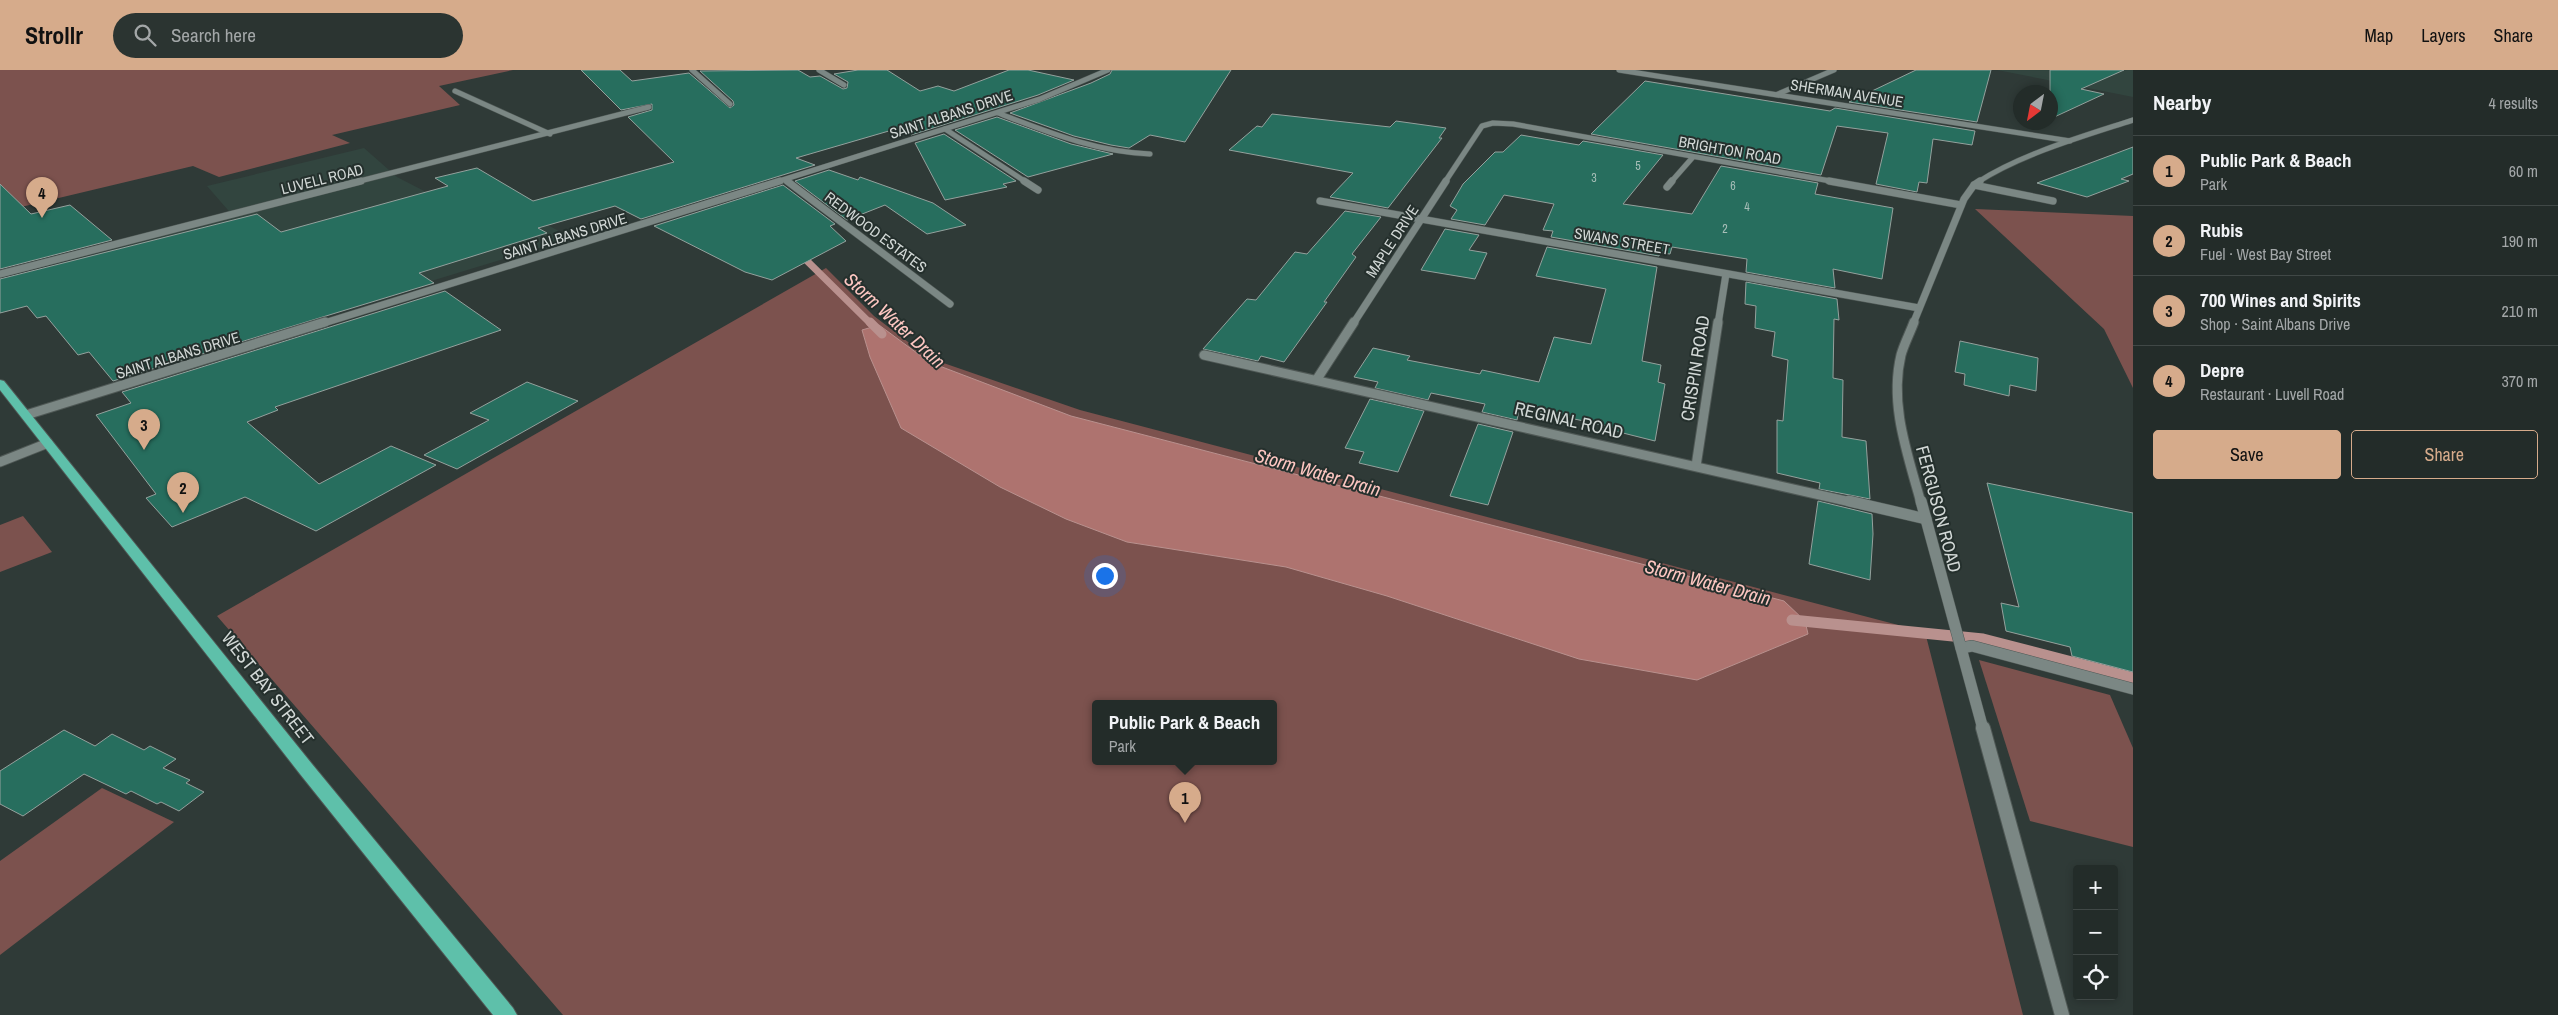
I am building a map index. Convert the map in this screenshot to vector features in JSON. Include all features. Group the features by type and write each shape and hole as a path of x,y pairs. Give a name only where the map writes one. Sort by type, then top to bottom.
{"highway":[{"name":"WEST BAY STREET","path":"0,384 306,769 506,1015"}],"street":[{"path":"692,70 730,104"},
{"path":"819,70 844,85"},
{"name":"SAINT ALBANS DRIVE","path":"26,415 786,180 1040,99 1108,70"},
{"name":"SHERMAN AVENUE","path":"1619,70 2070,141"},
{"path":"1778,95 1834,70"},
{"path":"455,91 550,134"},
{"name":"LUVELL ROAD","path":"0,274 649,107"},
{"path":"998,112 1090,148 1129,154 1150,154"},
{"path":"1974,184 1992,174 2070,141 2133,120"},
{"name":"BRIGHTON ROAD","path":"1493,122 1513,124 1962,205"},
{"name":"MAPLE DRIVE","path":"1317,379 1482,126 1493,122"},
{"path":"945,129 1038,190"},
{"path":"1666,187 1694,157"},
{"name":"REDWOOD ESTATES","path":"786,180 950,304"},
{"path":"1974,184 2053,201"},
{"name":"FERGUSON ROAD","path":"1974,184 1962,205 1901,354 1897,383 1899,422 2062,1015"},
{"name":"SWANS STREET","path":"1320,201 1920,308"},
{"name":"CRISPIN ROAD","path":"1696,466 1726,274"},
{"name":"REGINAL ROAD","path":"1204,355 1317,379 1926,519"},
{"path":"0,462 48,443"},
{"path":"1961,648 1972,646 2133,689"}],"shaded area":[{"path":"0,70 513,70 439,86 460,105 332,135 350,143 219,177 193,166 0,212"},
{"path":"1997,70 2133,70 2133,97"},
{"path":"364,148 397,177 467,213 506,203 572,238 165,362 141,305 0,305 0,279 234,217 207,186"},
{"path":"1975,209 2133,216 2133,388 2104,329"},
{"path":"826,268 874,316 929,358 1080,410 1925,632 2023,1015 563,1015 217,616"},
{"path":"23,516 52,552 0,572 0,525"},
{"path":"1979,660 2110,695 2133,748 2133,847 2030,821"},
{"path":"102,788 174,822 0,955 0,861"}],"water":[{"path":"879,325 929,362 1071,416 1784,601 1805,621 1808,634 1697,680 1579,659 1387,596 1286,567 1127,542 1066,519 1000,487 901,428 870,357 862,330"}],"building":[{"path":"581,70 620,70 632,81 689,73 730,108 734,105 733,101 700,71 798,70 810,77 820,76 843,89 847,88 848,82 834,74 858,70 887,70 920,91 938,86 954,91 1009,70 1028,70 1074,80 1038,95 911,135 906,126 796,158 815,165 641,219 615,206 538,228 547,233 419,273 434,283 113,381 89,352 78,355 46,316 37,318 27,306 0,313 0,279 257,214 281,232 448,186 435,178 477,168 533,201 674,162 628,117 652,110 652,104 621,110"},
{"path":"1112,70 1231,70 1185,142 1150,135 1129,148 1074,136 1010,113 1091,83 1110,74"},
{"path":"1916,70 1991,70 1977,122 1849,102"},
{"path":"2050,70 2124,70 2081,89 2104,94 2058,115 2058,85 2050,85"},
{"path":"1645,81 1830,111 1835,108 1975,131 1972,145 1933,139 1927,183 1919,182 1917,192 1876,184 1888,133 1837,126 1821,175 1591,134"},
{"path":"1272,114 1390,127 1396,121 1446,128 1439,138 1442,138 1388,208 1330,197 1353,173 1229,150 1257,126 1262,127"},
{"path":"997,117 1071,144 1113,154 1028,177 955,130"},
{"path":"944,134 1016,181 1003,184 1007,187 945,200 915,143"},
{"path":"1521,135 1579,145 1583,141 1663,155 1623,204 1692,214 1721,166 1818,183 1815,194 1893,208 1882,279 1833,269 1835,288 1746,272 1747,259 1672,247 1670,254 1660,253 1659,256 1551,237 1553,231 1543,230 1554,204 1504,195 1485,225 1451,219 1457,210 1450,206 1463,184 1495,152 1503,152"},
{"path":"2133,147 2133,174 2121,179 2129,181 2087,197 2037,183"},
{"path":"829,170 858,180 860,177 933,203 966,225 927,234 885,205 847,220 795,181"},
{"path":"0,184 31,214 70,205 112,240 0,269"},
{"path":"783,185 835,224 830,226 846,241 772,280 745,272 654,226"},
{"path":"1345,211 1381,217 1352,254 1356,257 1324,302 1327,302 1284,362 1261,356 1258,361 1203,349 1247,299 1256,300 1295,252 1307,254"},
{"path":"1445,229 1479,235 1469,250 1487,253 1475,279 1421,270"},
{"path":"1547,247 1657,267 1642,361 1661,365 1658,382 1665,384 1655,441 1615,431 1616,428 1533,410 1532,414 1519,411 1517,420 1482,412 1485,404 1431,393 1428,400 1375,388 1378,382 1354,377 1373,348 1410,356 1407,360 1480,374 1482,370 1539,382 1554,337 1591,344 1606,289 1536,276"},
{"path":"1746,282 1837,299 1839,320 1834,319 1833,378 1843,380 1842,437 1866,441 1870,499 1819,489 1820,483 1777,473 1777,420 1783,421 1788,360 1772,356 1775,332 1755,328 1756,306 1745,304"},
{"path":"445,291 501,330 275,407 278,410 247,422 319,484 391,446 436,465 316,531 245,497 172,527 146,498 156,494 96,415 131,403 122,392"},
{"path":"1960,341 2038,358 2036,391 2010,385 2009,396 1964,385 1965,374 1955,372"},
{"path":"527,382 578,401 457,469 424,455 489,420 470,413"},
{"path":"1370,399 1424,411 1398,472 1359,463 1364,452 1345,448"},
{"path":"1478,424 1513,432 1488,505 1450,496"},
{"path":"1987,483 2133,513 2133,672 2072,656 2070,647 2006,631 2001,603 2019,607"},
{"path":"1818,501 1872,514 1873,534 1870,580 1809,564"},
{"path":"64,730 95,746 112,734 144,750 150,746 176,759 163,768 190,780 186,783 204,792 179,811 161,802 157,804 131,791 126,794 84,774 23,816 0,804 0,771"}],"waterway":[{"name":"Storm Water Drain","path":"798,252 871,324"},
{"name":"Storm Water Drain","path":"870,322 882,334"},
{"name":"Storm Water Drain","path":"1792,620 1983,639 2133,678"}],"place":[{"name":"Depre","path":"42,218"},
{"name":"700 Wines and Spirits","path":"144,450"},
{"name":"Rubis","path":"183,513"},
{"name":"Public Park & Beach","path":"1185,823"}]}
